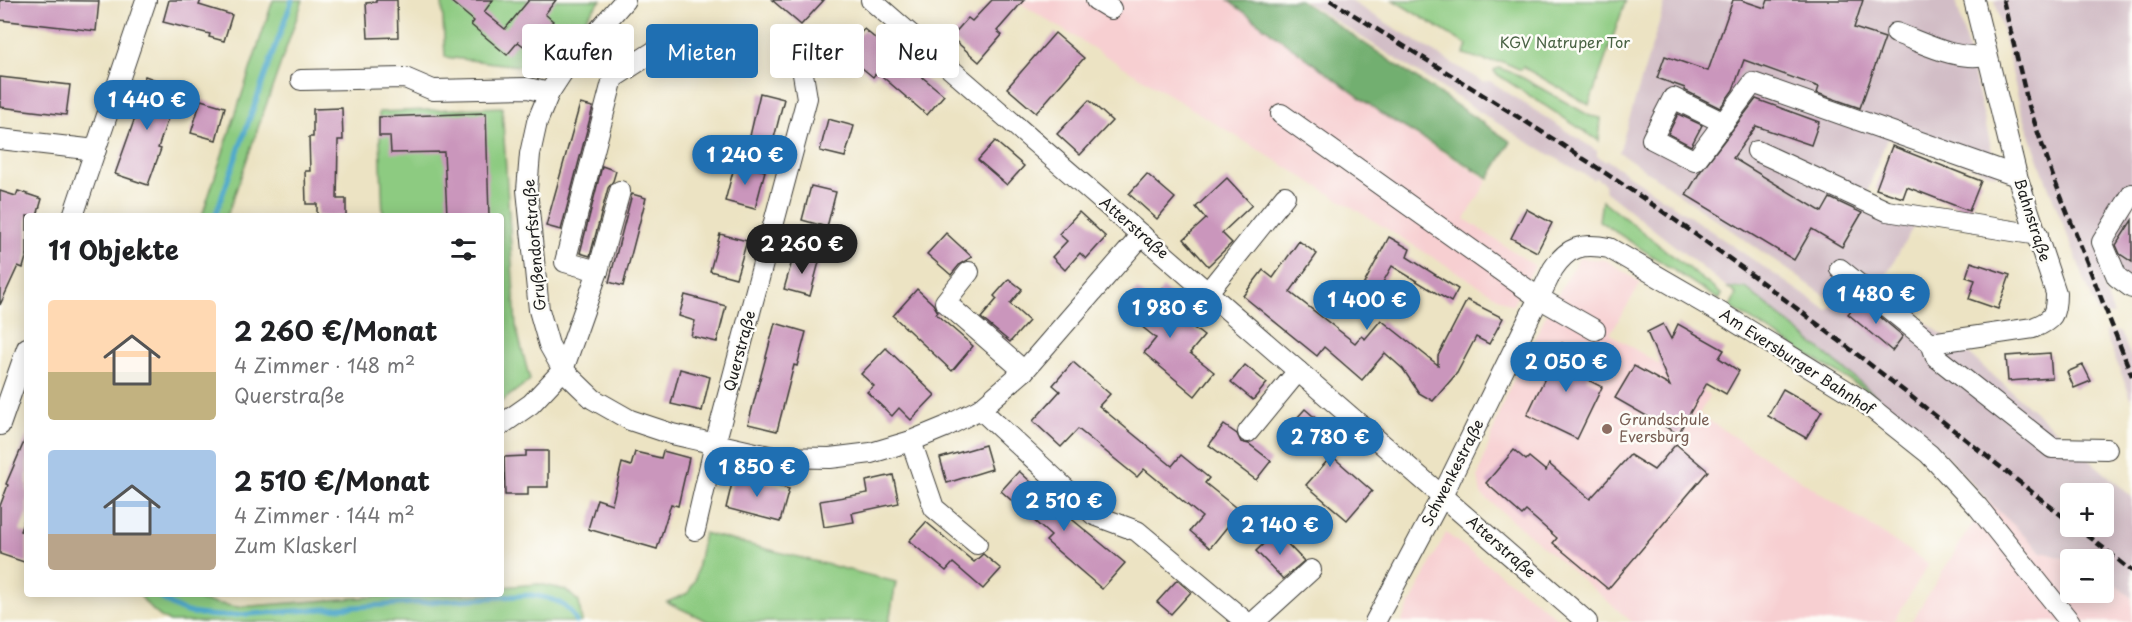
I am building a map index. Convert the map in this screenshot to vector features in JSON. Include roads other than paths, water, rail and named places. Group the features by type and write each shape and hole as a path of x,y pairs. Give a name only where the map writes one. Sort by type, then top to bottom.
{"street":[{"path":"74,213 146,0"},
{"name":"Grußendorfstraße","path":"625,0 564,70 549,93 537,122 530,154 527,190 539,310 549,345 563,370 593,399 630,420 772,457 830,458 871,453 911,441 980,409 1024,371 1142,235"},
{"name":"Atterstraße","path":"871,0 1587,622"},
{"name":"Bahnstraße","path":"1931,343 2033,328 2048,322 2056,308 2056,293 2017,176 1974,0"},
{"path":"1896,33 1960,56 1972,58 1987,55"},
{"path":"598,271 565,262 613,78 646,56"},
{"path":"301,80 405,78 432,90 528,88 549,93"},
{"name":"Querstraße","path":"695,530 715,444 807,98 804,78"},
{"path":"1724,123 1753,83 2017,176"},
{"path":"1281,114 1539,298 1595,330"},
{"path":"0,139 96,150"},
{"path":"1757,151 1887,211 2037,235"},
{"path":"504,423 531,404 563,370 598,271 620,191"},
{"path":"2132,194 2102,242 2117,277 2132,288"},
{"path":"1208,292 1285,196"},
{"name":"Schwenkestraße","path":"1375,622 1442,496 1562,256 1577,247 1593,245"},
{"name":"Am Eversburger Bahnhof","path":"1593,245 1610,248 1869,406 1929,454 1978,507 2070,622"},
{"path":"1840,269 1931,343 1936,357 2052,448 2108,449"},
{"path":"969,272 945,302 1024,371"},
{"path":"0,425 24,357"},
{"path":"1248,432 1298,371"},
{"path":"980,409 1094,516 1137,531 1246,622"},
{"path":"911,441 934,508 976,544"},
{"path":"1254,622 1311,570"}],"waterway":[{"path":"216,213 292,0"},
{"path":"504,597 531,595 558,602 569,610 576,622"},
{"path":"160,597 186,612 222,616 502,597"}],"railway":[{"path":"1330,0 1545,134 1672,218 1824,329 2060,514"},
{"path":"2003,0 2028,103 2052,174 2132,376"},
{"path":"2090,537 2132,571"}],"place":[{"name":"Grundschule Eversburg","path":"1607,429"}],"park label":[{"name":"KGV Natruper Tor","path":"1565,43"}]}
